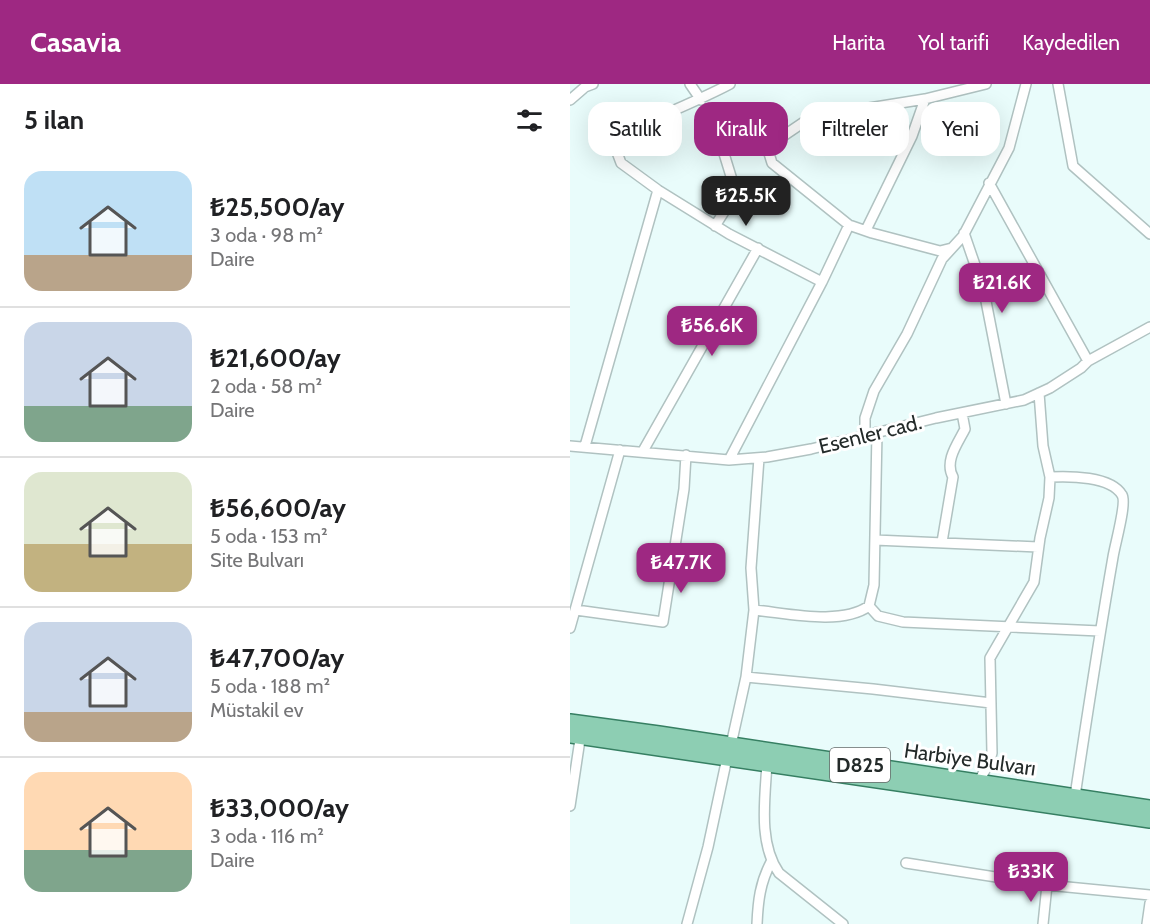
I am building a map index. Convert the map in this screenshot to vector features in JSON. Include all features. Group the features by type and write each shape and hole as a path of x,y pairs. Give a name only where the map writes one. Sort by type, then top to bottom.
{"main road":[{"name":"Harbiye Bulvarı","path":"576,730 979,781 1150,808"},
{"name":"Harbiye Bulvarı","path":"729,751 767,763 1150,820"}],"street":[{"path":"570,99 585,87 593,84"},
{"path":"690,84 700,100"},
{"path":"730,84 700,100 660,115 620,135 615,147 621,163 658,190 715,226 822,282"},
{"path":"952,248 940,251 849,225 772,163 767,147 804,122 838,113 925,99 986,84"},
{"path":"865,435 865,418 873,391 907,334 942,259 964,233 1009,148 1026,84"},
{"path":"1058,84 1073,166 1150,234"},
{"path":"866,230 912,136 925,99"},
{"path":"715,226 734,196 734,186 725,156"},
{"path":"989,183 1088,361"},
{"path":"585,446 658,190"},
{"path":"729,460 822,282 849,225"},
{"path":"964,233 984,291 1006,404"},
{"path":"643,451 758,248"},
{"name":"Esenler cad.","path":"570,446 729,460 759,458 811,449 1024,400 1081,368 1088,361 1149,331"},
{"path":"979,781 992,753 990,658 1034,582 1038,547 1049,498 1050,477 1043,446 1039,393"},
{"path":"942,542 953,477 950,472 951,460 956,442 965,429 962,413"},
{"path":"869,606 874,585 877,432"},
{"path":"570,628 620,450"},
{"path":"576,610 663,622 684,489 686,455"},
{"path":"687,924 708,847 746,677 754,610 751,568 759,458"},
{"path":"1050,477 1072,476 1110,484 1121,492 1124,499 1100,631 1075,796"},
{"path":"875,540 1038,547"},
{"path":"869,606 878,616 903,622 1100,631"},
{"path":"754,610 833,618 849,616 869,606"},
{"path":"746,677 991,703"},
{"path":"570,806 576,730"},
{"path":"767,763 766,836 771,862 778,873 843,924"},
{"path":"758,924 758,897 771,862"},
{"path":"906,862 1047,885 1150,895"},
{"path":"1043,924 1047,885"},
{"path":"1147,924 1150,903"}]}
